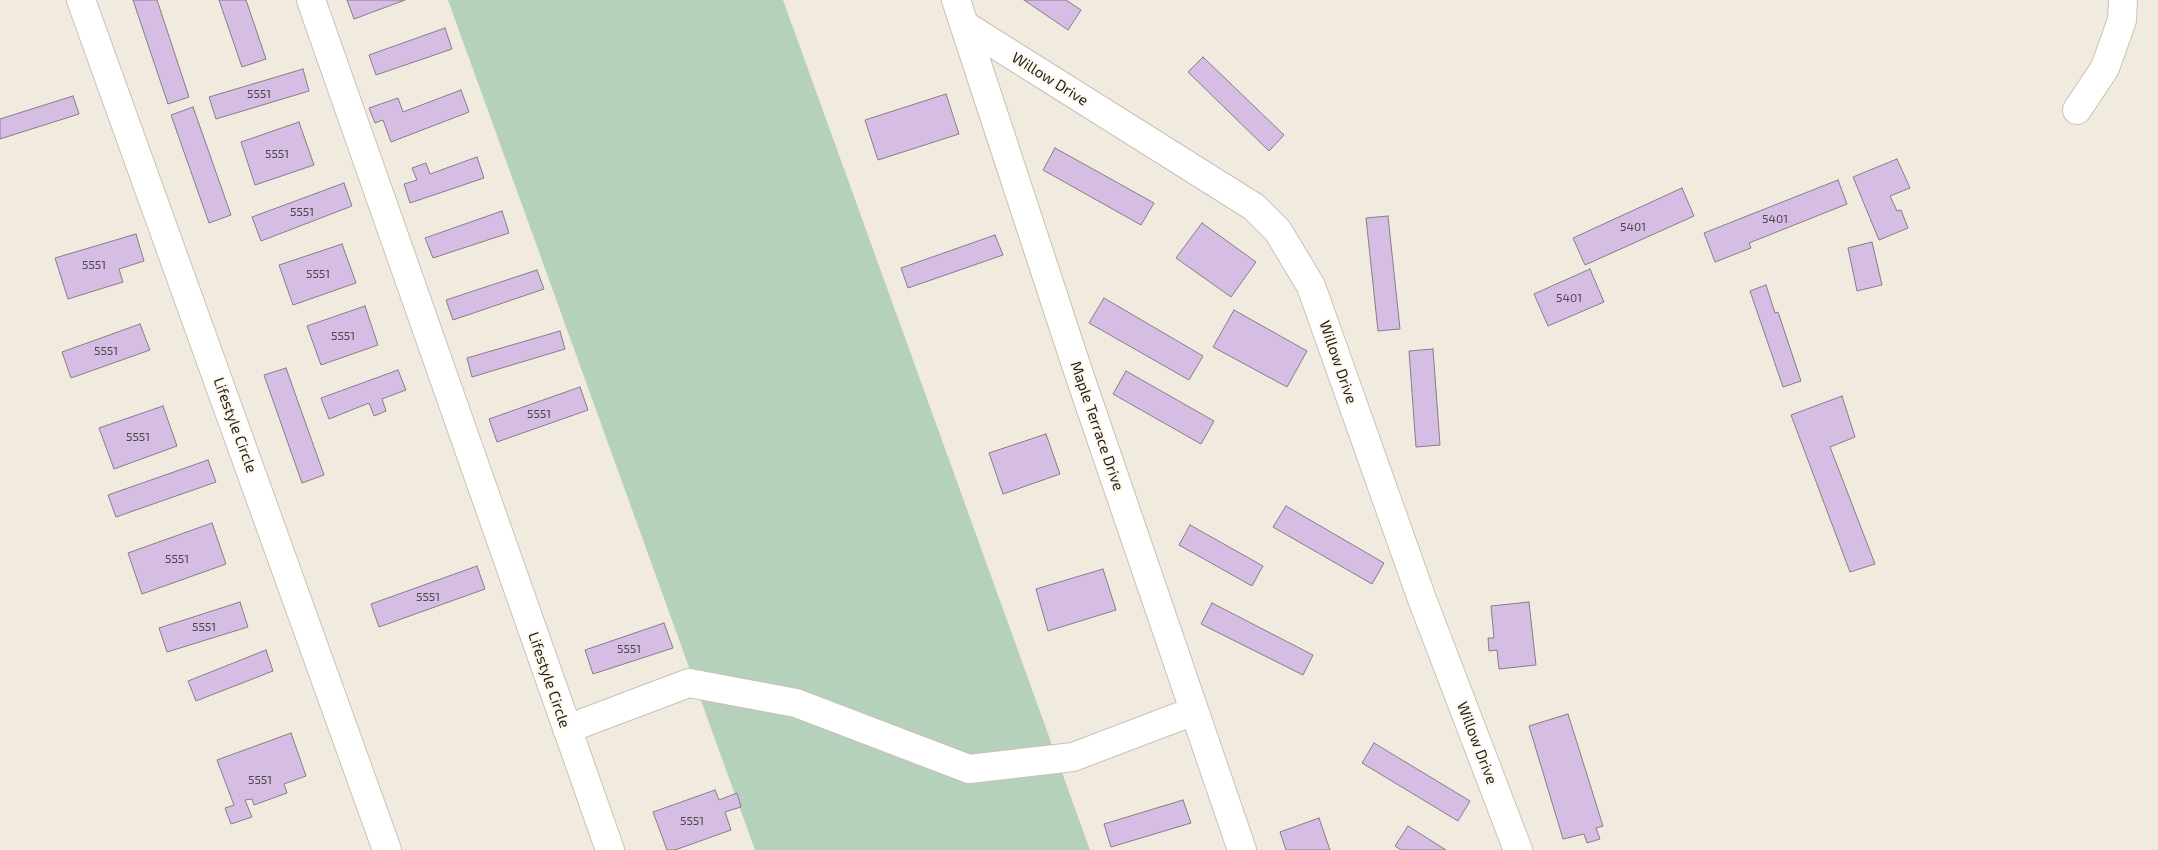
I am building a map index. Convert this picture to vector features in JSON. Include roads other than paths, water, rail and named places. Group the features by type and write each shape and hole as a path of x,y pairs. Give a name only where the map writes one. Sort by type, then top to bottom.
{"street":[{"name":"Lifestyle Circle","path":"81,0 387,850"},
{"name":"Lifestyle Circle","path":"311,0 610,850"},
{"name":"Maple Terrace Drive","path":"956,0 1079,374 1242,850"},
{"path":"2077,110 2105,68 2122,20 2122,0"},
{"name":"Willow Drive","path":"966,26 1254,207 1278,231 1311,286 1422,599 1518,850"},
{"path":"566,729 689,683 796,703 969,769 1073,757 1194,711"}]}
